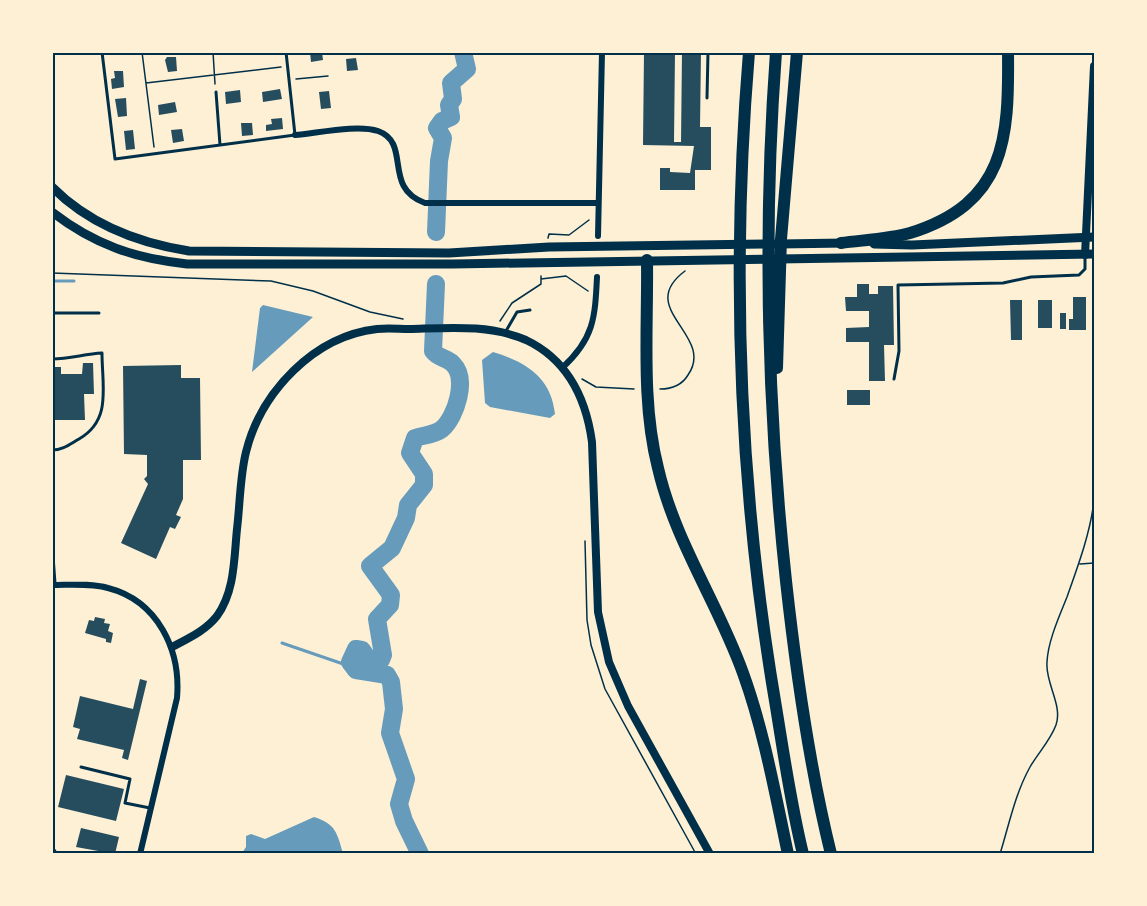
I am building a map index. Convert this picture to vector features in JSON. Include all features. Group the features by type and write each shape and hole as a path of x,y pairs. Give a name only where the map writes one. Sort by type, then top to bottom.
{"highway":[{"path":"749,52 742,175 742,396 752,524 763,622 785,762 803,854"},
{"path":"776,52 769,179 768,260 769,353 775,475 796,660 831,854"},
{"path":"775,475 781,239 799,52"},
{"path":"841,243 909,233 945,217 978,192 991,174 1005,137 1008,52"},
{"path":"647,260 650,420 657,466 669,511 692,564 723,624 743,673 788,854"}],"main road":[{"path":"52,187 66,200 120,233 158,246 189,251 449,253 549,247 819,243 912,245 1090,237"},
{"path":"52,212 75,229 113,249 149,260 187,264 453,264 1090,254"},
{"path":"647,246 647,260"}],"street":[{"path":"598,236 602,52"},
{"path":"1090,254 1095,66"},
{"path":"295,135 364,128 379,131 389,138 398,157 401,185 408,196 430,203 598,203"},
{"path":"562,368 587,340 593,325 597,277"},
{"path":"172,647 208,626 217,616 229,592 246,452 259,417 279,386 310,355 344,337 376,329 443,328 502,331 538,347 562,368 581,394 588,416 592,442 598,612 609,662 628,706 710,854"},
{"path":"54,585 106,587 127,595 154,616 172,647 179,679 177,698 140,854"}],"lane":[{"path":"102,52 115,159 295,135 286,52"},
{"path":"707,98 708,52"},
{"path":"216,92 220,145"},
{"path":"894,379 899,351 898,285 981,285 1031,278 1079,275 1085,269 1090,254"},
{"path":"502,331 517,312 530,310"},
{"path":"52,313 99,313"},
{"path":"52,359 73,359 85,354 102,354 103,413 91,432 60,450 52,450"},
{"path":"52,542 54,585"},
{"path":"81,767 130,779 125,803 150,808"},
{"path":"52,847 57,854"}],"path":[{"path":"142,52 155,153"},
{"path":"213,52 216,92"},
{"path":"146,83 288,66"},
{"path":"289,80 328,76"},
{"path":"548,238 549,234 569,235 590,219 598,217"},
{"path":"660,390 680,384 693,367 693,347 689,337 673,318 668,298 676,279 692,268"},
{"path":"52,273 271,281 313,291 370,312 409,319"},
{"path":"502,331 507,309 530,288 541,284 541,277 566,276 596,296"},
{"path":"1000,854 1017,796 1030,767 1049,741 1057,722 1055,700 1047,679 1047,661 1055,627 1079,565 1095,501"},
{"path":"1079,565 1095,563"}],"water":[{"path":"263,305 313,317 252,372 260,308"},
{"path":"493,352 526,366 535,373 548,390 555,414 550,418 490,407 485,403 482,360"},
{"path":"314,817 335,830 343,853 242,853 246,847 246,836 251,834 265,839"}],"building":[{"path":"310,52 322,52 323,60 311,62"},
{"path":"644,52 675,52 674,142 681,142 682,52 701,52 700,127 711,127 711,170 695,170 695,190 660,190 660,168 670,168 670,172 690,173 694,146 643,145"},
{"path":"167,57 176,57 177,71 168,72 165,60"},
{"path":"356,58 358,70 347,71 346,59"},
{"path":"114,71 123,71 124,87 112,89 111,79 115,78"},
{"path":"280,89 282,99 263,102 262,92"},
{"path":"240,90 241,102 226,104 225,92"},
{"path":"329,91 331,108 321,109 319,92"},
{"path":"126,98 127,116 118,117 115,99"},
{"path":"175,102 177,112 159,115 158,105"},
{"path":"282,118 283,129 266,131 266,125 272,124 271,119"},
{"path":"241,123 252,123 253,135 242,136"},
{"path":"182,129 184,141 173,143 171,130"},
{"path":"133,130 135,149 126,150 124,131"},
{"path":"857,284 869,284 869,294 878,294 878,286 893,286 894,345 884,345 885,381 869,381 869,342 846,342 846,328 869,327 869,311 846,311 845,297 857,297"},
{"path":"1073,297 1086,297 1086,330 1069,330 1069,319 1073,319"},
{"path":"1010,300 1022,300 1022,340 1011,340"},
{"path":"1038,300 1052,300 1052,328 1038,328"},
{"path":"1060,313 1066,313 1066,329 1060,329"},
{"path":"83,363 93,363 94,394 84,394 85,420 52,420 52,367 61,367 61,374 82,374"},
{"path":"181,365 181,378 200,378 201,460 183,460 183,499 176,515 181,517 175,529 170,527 156,559 121,543 148,484 144,479 147,476 147,455 124,454 123,366"},
{"path":"847,390 870,390 870,405 847,405"},
{"path":"95,617 105,619 104,623 110,624 108,631 113,633 111,643 106,642 106,639 85,633 89,620 94,621"},
{"path":"140,679 147,681 128,760 122,758 124,750 77,739 80,729 73,727 80,696 133,709"},
{"path":"66,775 124,789 116,821 58,807"},
{"path":"81,828 119,837 115,854 76,847"}],"waterway":[{"path":"436,232 439,161 443,138 437,128 442,121 451,117 449,105 453,99 451,83 467,69 463,52"},
{"path":"52,281 74,281"},
{"path":"420,854 404,821 399,804 406,779 390,733 394,709 391,682 387,675 356,670 350,662 356,649 362,650 370,662 381,660 383,655 377,619 390,605 391,595 370,566 392,548 406,518 408,505 424,485 424,474 410,453 415,438 433,434 442,429 456,407 460,388 457,371 451,362 433,351 436,284"},
{"path":"282,643 352,667"}]}
